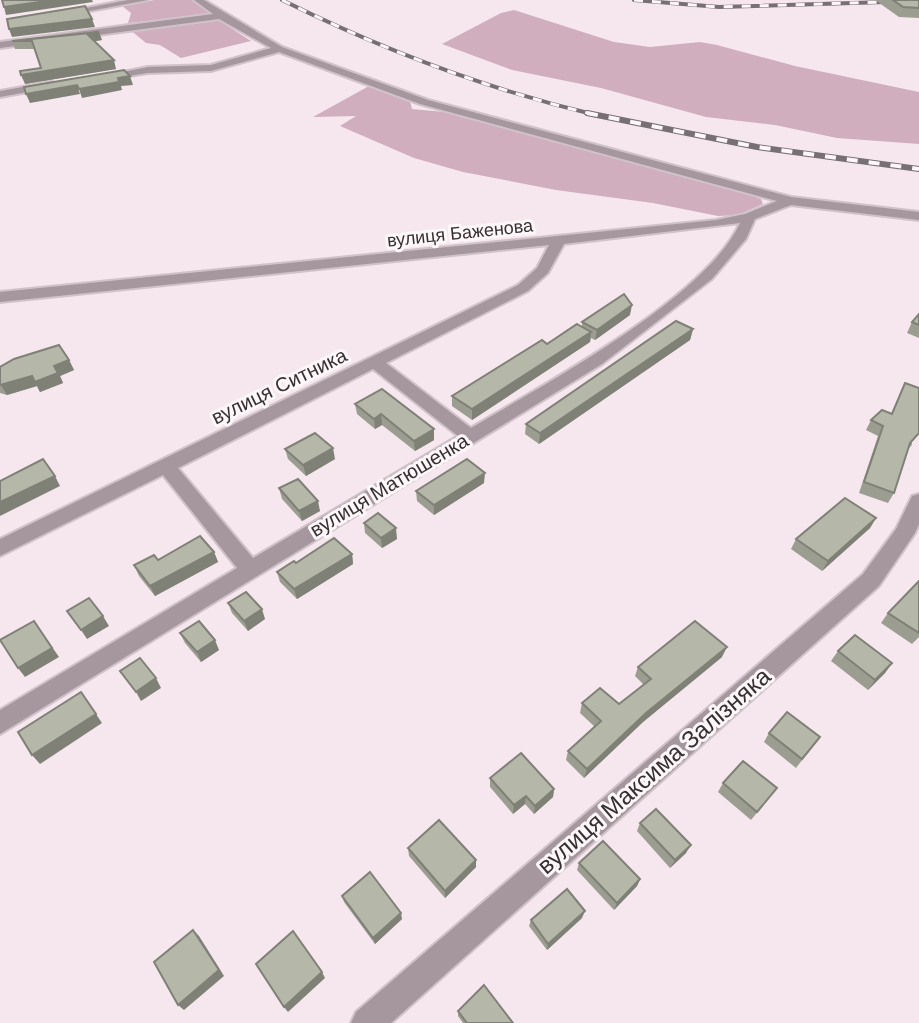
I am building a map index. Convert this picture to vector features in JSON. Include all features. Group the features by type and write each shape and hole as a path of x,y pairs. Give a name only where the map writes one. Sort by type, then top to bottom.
{"street":[{"path":"52,14 144,0"},
{"path":"198,0 279,49 424,102 790,201"},
{"path":"112,6 124,15 116,28"},
{"path":"0,45 221,16"},
{"path":"88,79 148,70 211,68 279,49"},
{"path":"0,94 59,84"},
{"name":"вулиця Баженова","path":"0,297 558,242 749,217 790,201 919,216"},
{"name":"вулиця Матюшенка","path":"0,723 596,360 663,311 730,255 746,230 749,217"},
{"name":"вулиця Ситника","path":"0,548 523,288 543,270 558,242"},
{"path":"376,363 470,436"},
{"path":"166,466 250,569"},
{"name":"вулиця Максима Залізняка","path":"367,1023 871,580 912,538 919,501"}],"shaded area":[{"path":"154,0 193,0 215,15 128,23 131,13 122,6"},
{"path":"514,10 614,42 650,47 700,42 919,92 919,144 837,138 775,125 706,117 601,88 512,70 442,44 501,13"},
{"path":"217,19 251,41 181,58 160,45 146,43 129,29"},
{"path":"369,86 410,101 412,109 455,113 747,194 761,199 763,204 738,215 718,216 653,203 556,190 463,172 414,158 340,126 356,116 313,117"}],"building":[{"path":"2,0 54,0 4,7"},
{"path":"893,0 919,0 919,8 903,7"},
{"path":"85,6 92,19 9,29 7,19"},
{"path":"99,32 87,34 114,60 21,75 20,71 41,68 32,41 12,41"},
{"path":"124,70 130,76 118,78 119,82 79,89 77,85 26,94 24,87"},
{"path":"624,294 632,305 597,330 582,322"},
{"path":"676,321 693,329 540,433 526,424"},
{"path":"577,324 591,332 472,409 452,396 542,340 547,344"},
{"path":"59,345 69,360 54,366 58,373 35,382 32,376 0,385 0,367 14,359"},
{"path":"905,383 919,388 919,433 910,443 894,493 864,482 883,426 871,420 882,410 892,414"},
{"path":"382,389 434,429 414,441 381,414 374,419 355,404"},
{"path":"315,433 333,448 303,465 285,449"},
{"path":"43,459 55,476 0,502 0,481"},
{"path":"467,459 485,473 434,505 416,491"},
{"path":"298,479 318,501 299,511 279,488"},
{"path":"845,498 876,518 828,561 796,539"},
{"path":"378,513 396,528 381,538 364,523"},
{"path":"200,536 214,552 150,586 134,565 154,555 158,560"},
{"path":"334,538 352,554 294,589 277,572 294,561 296,563"},
{"path":"919,581 919,633 888,613"},
{"path":"246,592 262,609 244,621 228,603"},
{"path":"89,598 103,616 81,630 67,611"},
{"path":"34,621 52,648 18,668 0,640"},
{"path":"199,621 215,640 197,652 180,633"},
{"path":"695,621 727,647 646,713 587,769 568,751 601,721 582,703 600,688 619,704 651,679 638,667"},
{"path":"855,635 892,663 875,680 838,651"},
{"path":"140,658 156,678 136,692 120,671"},
{"path":"81,692 96,714 32,755 18,732"},
{"path":"787,712 820,737 802,759 769,733"},
{"path":"521,753 554,789 535,806 526,796 514,805 490,778"},
{"path":"743,761 777,788 757,812 723,783"},
{"path":"656,809 691,845 675,860 640,823"},
{"path":"439,820 476,860 445,891 408,848"},
{"path":"603,841 640,879 617,903 579,863"},
{"path":"370,872 401,913 373,938 342,896"},
{"path":"567,889 585,911 548,944 531,920"},
{"path":"193,930 219,970 178,1005 154,962"},
{"path":"293,931 322,972 284,1007 256,964"},
{"path":"484,985 513,1023 467,1023 458,1011"}],"railway":[{"path":"282,0 436,66 515,93 591,114"},
{"path":"634,0 719,7 919,1"},
{"path":"587,113 591,114"},
{"path":"591,114 757,147 919,169"},
{"path":"591,114 596,115"}]}
